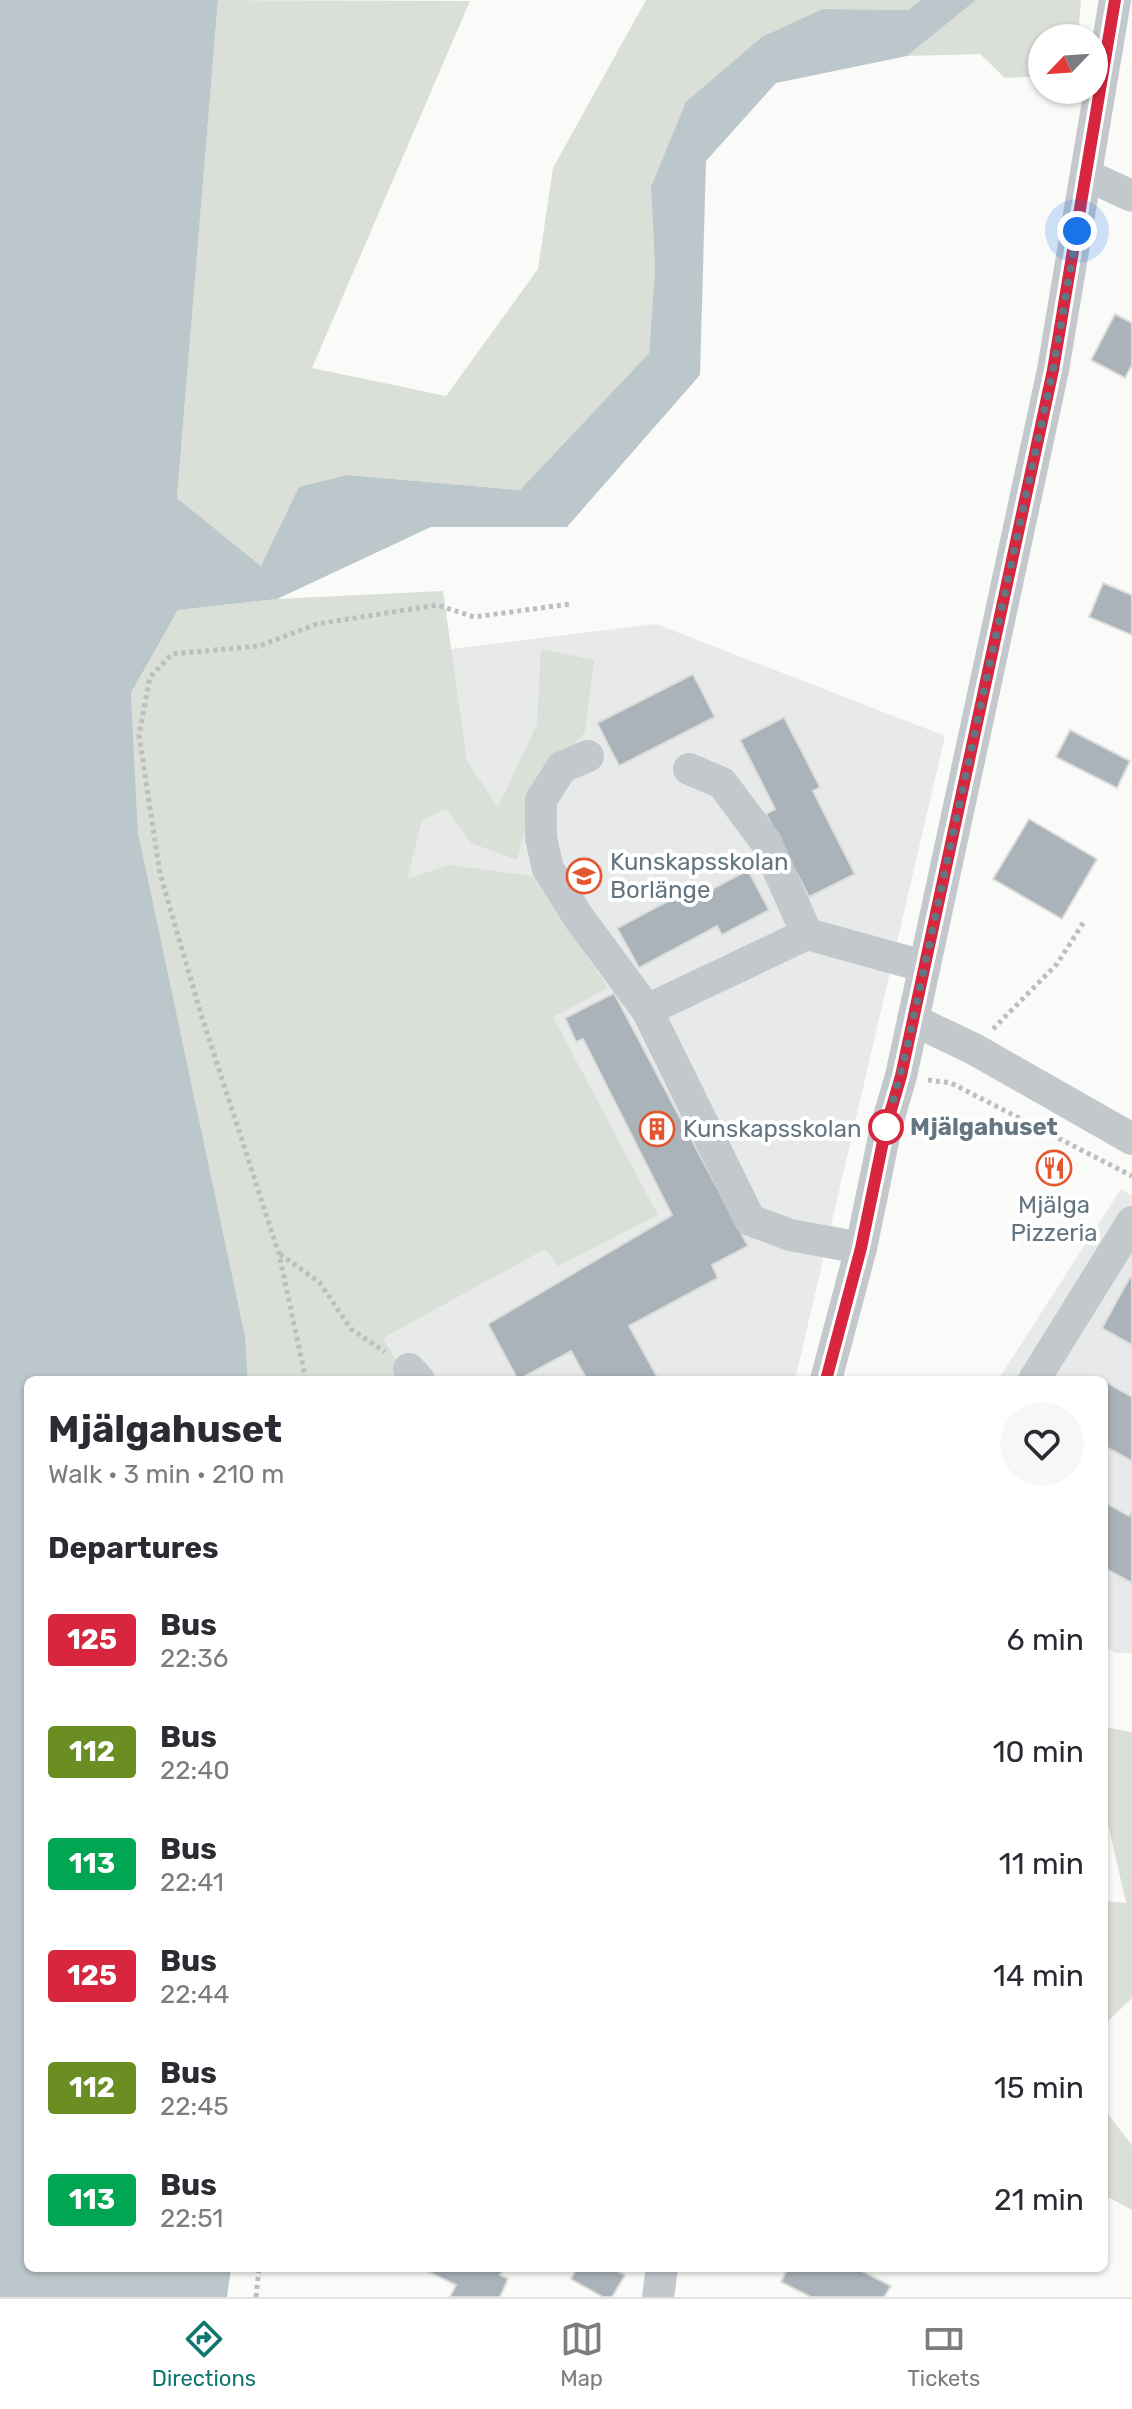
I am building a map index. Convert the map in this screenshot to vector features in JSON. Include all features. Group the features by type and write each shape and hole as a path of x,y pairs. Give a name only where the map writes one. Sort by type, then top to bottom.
{"street":[{"path":"827,1376 901,1076 1053,370 1115,0"},
{"path":"1086,175 1132,196"},
{"path":"588,756 562,767 541,800 541,838 548,869 579,918 647,1010 750,1220 790,1235 861,1248"},
{"path":"689,769 722,783 766,842 807,934"},
{"path":"647,1010 807,934 923,966"},
{"path":"913,1020 974,1049 1132,1139"},
{"path":"1036,1376 1132,1222"},
{"path":"658,2297 661,2272"}],"path":[{"path":"305,1376 279,1254 201,1014 160,874 139,735 150,677 172,654 259,646 317,624 437,605 474,617 570,604"},
{"path":"951,1083 974,1049 1057,964 1085,920"},
{"path":"901,1076 951,1083 1132,1176"},
{"path":"279,1254 320,1283 351,1329 414,1374"},
{"path":"256,2297 259,2272"}],"shaded area":[{"path":"0,0 218,0 177,498 261,566 299,487 348,475 520,490 649,353 655,269 651,187 686,102 762,37 823,9 908,10 921,0 976,0 907,56 776,83 706,161 700,375 567,527 431,527 277,599 178,610 131,693 138,832 245,1336 248,1376 24,1376 24,2272 230,2272 227,2297 0,2297"},
{"path":"218,0 470,1 312,368 446,396 538,269 553,168 646,0 921,0 908,10 823,9 651,187 655,269 649,353 520,490 348,475 261,566 177,498"},
{"path":"976,0 1081,0 1079,24 1028,24 1028,77 1005,78 980,54 907,56"},
{"path":"443,591 467,761 498,807 537,724 541,649 594,660 585,732 536,787 517,860 471,843 446,809 422,820 407,879 449,865 532,876 608,988 553,1017 658,1215 558,1266 545,1249 383,1338 406,1376 248,1376 245,1336 138,832 131,693 178,610 277,599"},
{"name":"Kunskapsskolan Borlänge","path":"656,624 945,736 796,1376 406,1376 382,1338 337,1224 419,653"},
{"path":"1121,1189 1132,1196 1132,1653 1115,1653 1108,1649 1108,1376 1001,1376"},
{"path":"1108,1728 1132,1732 1132,1998 1108,2021 1108,1901 1126,1903 1108,1824"},
{"path":"1108,2114 1132,2145 1132,2210 1108,2197"}],"building":[{"path":"1115,314 1132,323 1132,365 1125,378 1091,360"},
{"path":"1103,583 1132,595 1132,635 1089,617"},
{"path":"693,674 715,717 619,766 597,723"},
{"path":"784,717 820,787 813,791 855,874 809,897 766,814 775,809 740,740"},
{"path":"1070,730 1130,761 1117,788 1056,757"},
{"path":"1029,819 1097,859 1062,919 993,879"},
{"path":"748,870 769,910 722,935 717,926 639,968 617,928 698,885 703,894"},
{"name":"Kunskapsskolan","path":"614,993 748,1246 712,1265 718,1278 629,1326 657,1376 585,1376 571,1351 525,1376 516,1376 488,1324 672,1215 583,1039 576,1042 565,1018"},
{"path":"1130,1277 1132,1279 1132,1345 1102,1328"},
{"path":"1108,1383 1132,1397 1132,1461 1108,1448"},
{"path":"1108,1504 1129,1516 1132,1511 1132,1583 1108,1570"},
{"path":"429,2272 502,2272 500,2275 508,2279 500,2297 450,2297 456,2285"},
{"path":"575,2272 619,2272 625,2275 612,2297 603,2297 571,2279"},
{"path":"786,2272 864,2272 891,2286 884,2297 811,2297 781,2282"}],"bus line":[{"name":"125","path":"827,1376 901,1076 1053,370 1115,0"}],"place":[{"name":"Kunskapsskolan Borlänge","path":"584,876"},
{"name":"Mjälgahuset","path":"886,1127"},
{"name":"Kunskapsskolan","path":"657,1129"},
{"name":"Mjälga Pizzeria","path":"1054,1168"}],"route":[{"path":"886,1127 901,1076 1053,370 1077,231"}]}
